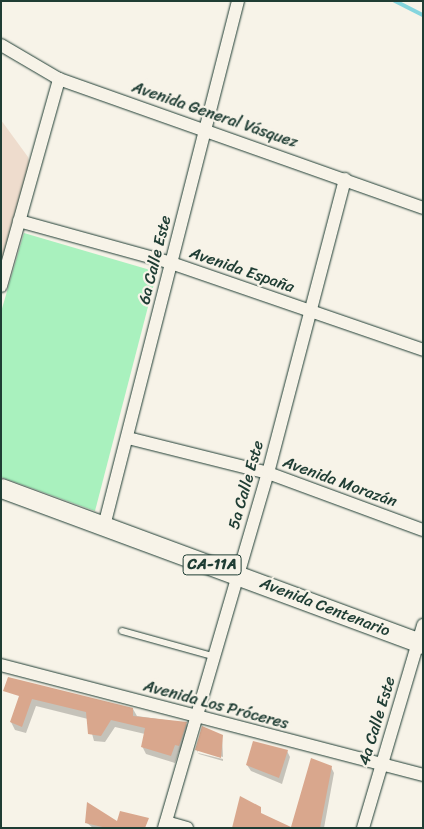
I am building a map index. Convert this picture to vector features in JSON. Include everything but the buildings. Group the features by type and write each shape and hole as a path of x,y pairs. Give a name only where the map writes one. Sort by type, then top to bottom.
{"main road":[{"name":"Avenida Centenario","path":"1,488 237,574 421,637"}],"street":[{"name":"6a Calle Este","path":"104,526 128,438 203,128 238,1"},
{"name":"Avenida General Vásquez","path":"1,45 59,79 345,178 423,208"},
{"path":"1,286 59,79"},
{"name":"5a Calle Este","path":"165,825 194,716 268,473 345,178"},
{"name":"Avenida España","path":"19,221 171,263 423,350"},
{"name":"Avenida Morazán","path":"128,438 268,473 423,530"},
{"name":"4a Calle Este","path":"363,828 380,764 421,637"},
{"name":"Avenida Los Próceres","path":"1,665 423,775"},
{"path":"165,825 186,828"}],"lane":[{"path":"122,631 212,656"}],"shaded area":[{"path":"1,120 28,157 30,167 1,267"}],"green space":[{"path":"24,233 157,272 95,511 1,477 1,312"}],"waterway":[{"path":"395,1 423,15"}]}
